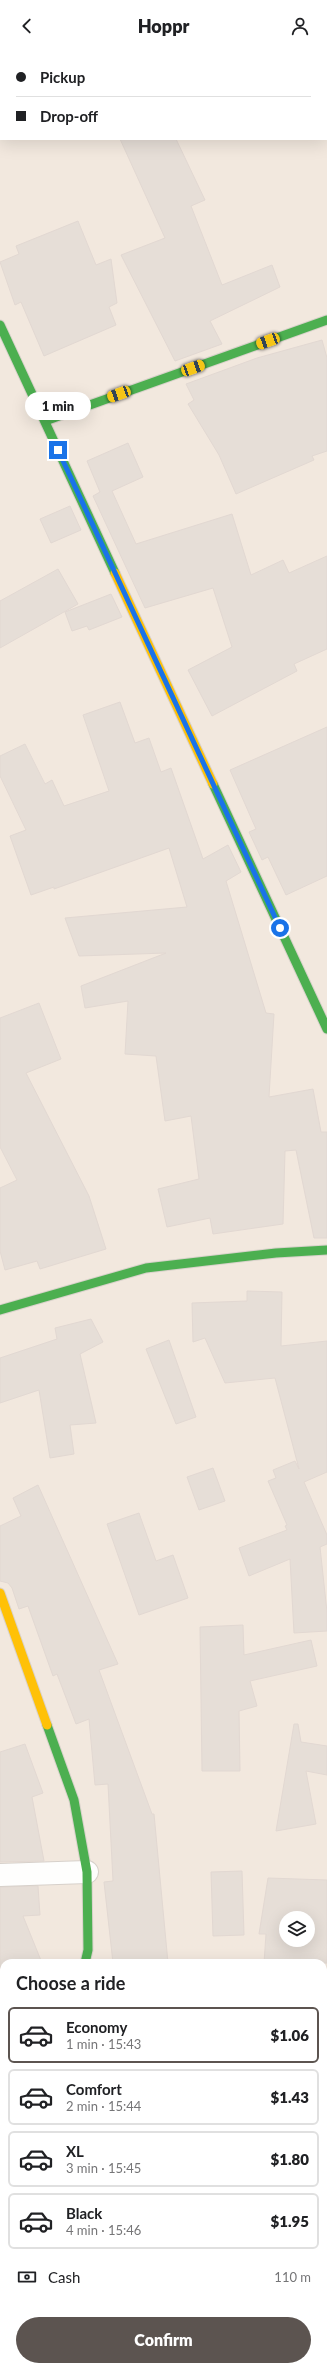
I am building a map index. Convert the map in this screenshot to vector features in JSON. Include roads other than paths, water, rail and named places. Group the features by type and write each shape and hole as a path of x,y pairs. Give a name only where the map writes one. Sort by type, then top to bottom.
{"street":[{"path":"45,421 327,320"},
{"path":"0,325 327,1029"},
{"path":"0,1310 146,1268 276,1253 327,1250"},
{"path":"0,1593 74,1800 87,1872 88,1950 86,1959"},
{"path":"0,1875 87,1872"}]}
